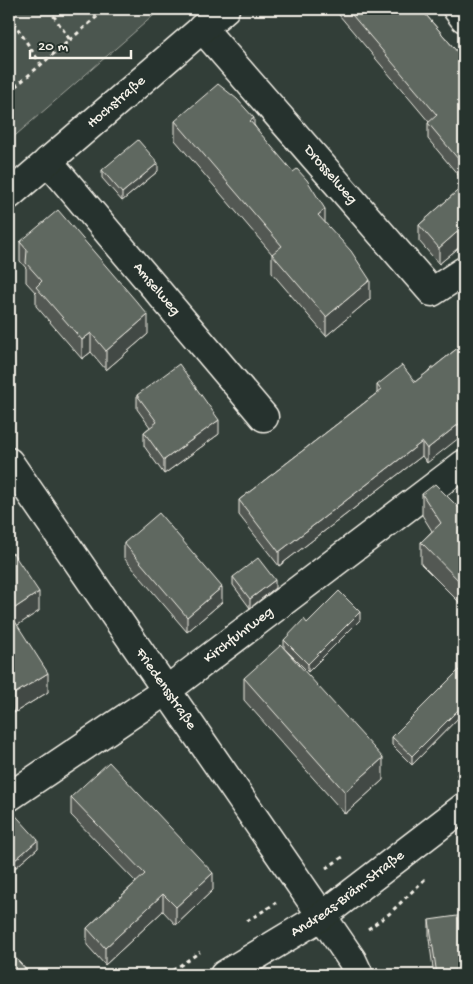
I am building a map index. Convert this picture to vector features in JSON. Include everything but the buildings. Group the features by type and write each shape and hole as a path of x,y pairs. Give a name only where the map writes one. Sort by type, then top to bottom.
{"street":[{"name":"Hochstraße","path":"9,196 225,9"},
{"path":"457,9 464,18"},
{"name":"Drosselweg","path":"202,28 432,292 464,271"},
{"name":"Amselweg","path":"48,162 264,417"},
{"name":"Friedensstraße","path":"9,462 322,916 352,960 359,975"},
{"name":"Kirchfuhrweg","path":"9,797 167,690 464,464"},
{"name":"Andreas-Bräm-Straße","path":"224,975 322,916 464,807"}],"path":[{"path":"49,9 70,40"},
{"path":"98,9 101,13"},
{"path":"9,92 106,9"},
{"path":"9,16 40,64"}],"shaded area":[{"path":"9,9 161,9 9,141"}]}
